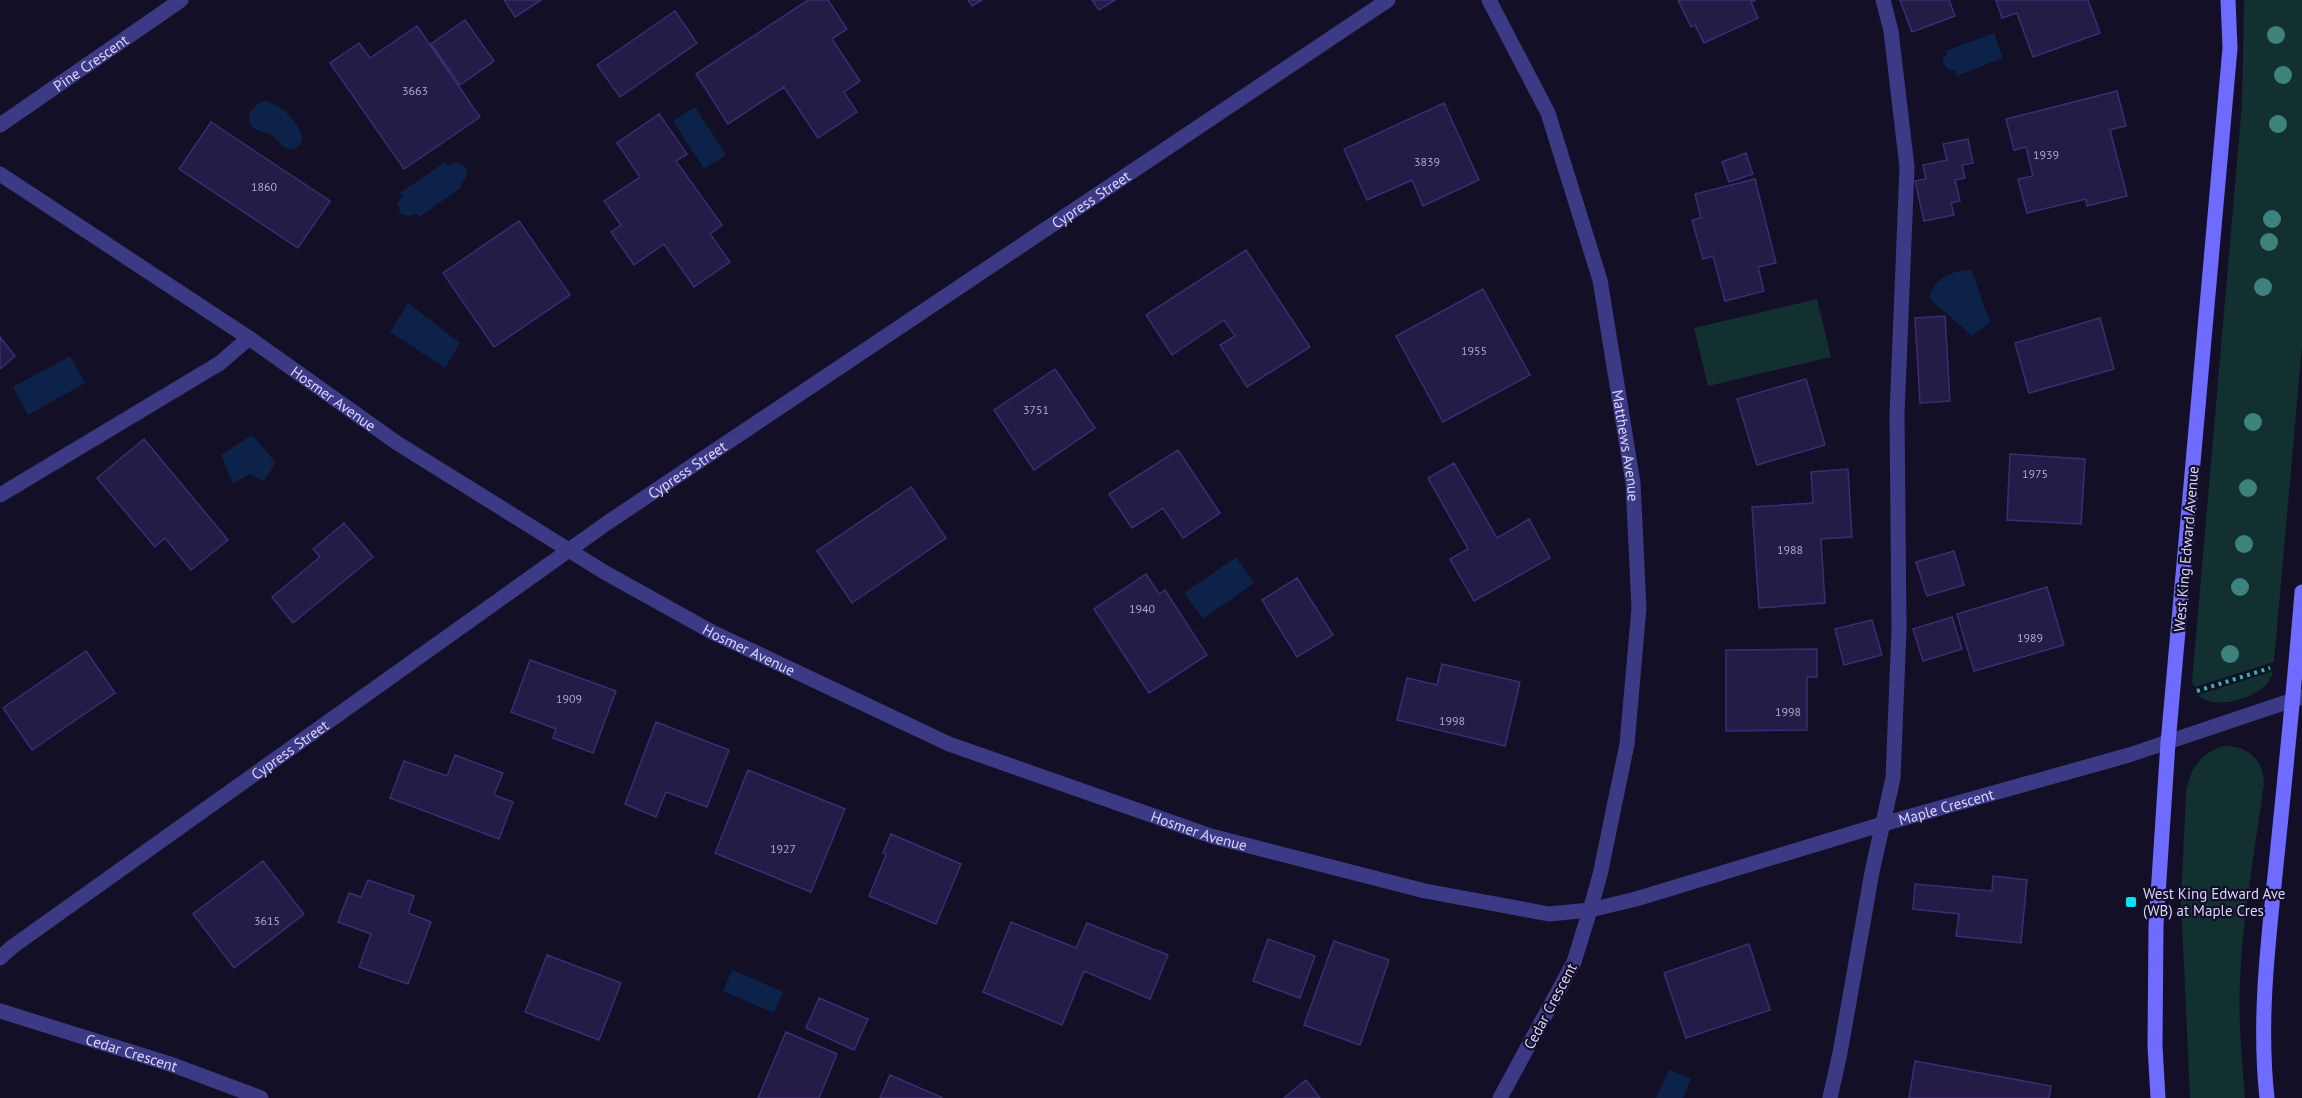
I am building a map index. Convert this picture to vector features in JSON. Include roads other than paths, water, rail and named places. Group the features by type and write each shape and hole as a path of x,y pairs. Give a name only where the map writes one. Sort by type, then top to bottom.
{"main road":[{"name":"West King Edward Avenue","path":"2158,1098 2155,1046 2156,925 2168,743 2230,48 2228,0"},
{"path":"2267,1098 2264,1076 2264,981 2298,698 2302,592"}],"street":[{"name":"Pine Crescent","path":"0,125 181,0"},
{"name":"Cypress Street","path":"0,958 12,947 568,550 1388,0"},
{"name":"Matthews Avenue","path":"1489,0 1548,113 1600,280 1633,483 1639,608 1627,744 1600,875 1590,910"},
{"path":"1830,1098 1893,778 1899,630 1897,414 1907,167 1891,31 1883,0"},
{"name":"Hosmer Avenue","path":"0,174 249,338 397,443 568,550 712,632 949,744 1211,836 1425,891 1549,914 1590,910"},
{"path":"0,495 220,363 249,338"},
{"name":"Maple Crescent","path":"1590,910 1636,899 1883,824 2168,743 2298,698"},
{"name":"Cedar Crescent","path":"1500,1098 1574,962 1590,910"},
{"name":"Cedar Crescent","path":"0,1011 173,1065 261,1098"}],"water":[{"path":"1994,33 2003,58 1957,76 1955,71 1949,70 1943,63 1943,58 1947,55 1946,51"},
{"path":"264,101 283,110 294,121 303,140 299,146 294,149 286,148 269,133 261,132 251,125 249,115 257,105"},
{"path":"695,107 726,155 704,169 673,121"},
{"path":"445,162 448,166 457,162 465,167 467,177 460,184 462,187 419,217 417,214 407,216 401,214 397,204 403,196 400,193"},
{"path":"1971,269 1990,322 1972,336 1929,298 1940,280 1957,272"},
{"path":"408,303 460,343 445,368 390,332"},
{"path":"70,356 85,383 28,415 13,387"},
{"path":"252,435 276,463 264,481 250,474 233,484 221,455"},
{"path":"1236,557 1254,583 1203,619 1184,593"},
{"path":"732,970 783,992 774,1013 723,991"},
{"path":"1669,1069 1691,1079 1683,1098 1656,1098"}],"place":[{"name":"West King Edward Ave (WB) at Maple Cres","path":"2131,902"}]}
